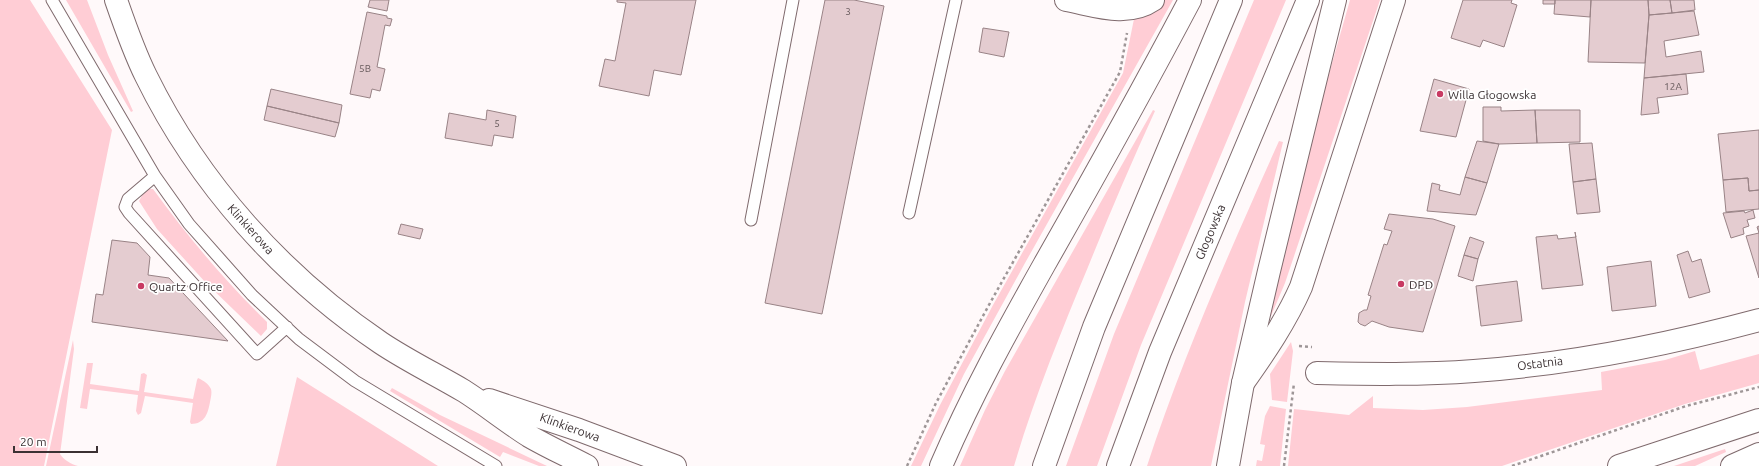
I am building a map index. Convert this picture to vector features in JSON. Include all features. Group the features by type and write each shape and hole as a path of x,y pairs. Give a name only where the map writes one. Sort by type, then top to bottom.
{"street":[{"name":"Klinkierowa","path":"116,0 126,30 146,76 168,117 229,205 259,240 291,271 353,323 407,360 464,391 529,436 587,466"},
{"path":"1066,0 1110,8 1131,9 1143,6 1153,0"},
{"path":"941,466 966,410 999,346 1190,0"},
{"path":"1044,466 1094,327 1231,0"},
{"name":"Głogowska","path":"1118,466 1160,352 1308,0"},
{"path":"1228,466 1243,383 1335,0"},
{"path":"1243,383 1284,321 1301,287 1394,0"},
{"name":"Ostatnia","path":"1317,373 1380,374 1474,371 1544,363 1640,348 1759,320"},
{"name":"Klinkierowa","path":"464,391 548,419 675,466"},
{"path":"1619,466 1759,420"},
{"path":"1732,466 1759,454"}],"lane":[{"path":"52,0 155,176 189,224 219,260 252,295 299,339 355,381 496,466"},
{"path":"751,220 793,0"},
{"path":"909,213 956,0"},
{"path":"155,176 128,199 125,207 129,213 256,354 287,327"}],"path":[{"path":"907,466 936,403 986,310 1120,72 1131,9"},
{"path":"1294,343 1297,346 1316,348"},
{"path":"1297,346 1297,352"},
{"path":"1284,466 1294,377"},
{"path":"1512,466 1686,406 1759,387"}],"shaded area":[{"path":"0,0 30,0 112,130 44,466 0,466"},
{"path":"66,0 87,0 108,55 133,111 131,112"},
{"path":"1164,0 1173,0 964,374 921,466 911,466 940,405 993,305 1123,73 1134,19"},
{"path":"1254,0 1286,0 1141,345 1097,466 1066,466 1114,334"},
{"path":"1350,0 1380,0 1285,283 1271,316 1269,316 1317,116"},
{"path":"1153,110 1155,111 1112,208 1058,341 1030,415 1014,466 960,466 985,410 1005,371"},
{"path":"1279,141 1283,142 1245,302 1211,466 1147,466 1192,343 1226,261"},
{"path":"149,189 153,189 207,258 236,291 267,322 267,329 261,336 206,283 157,229 139,201 144,192"},
{"path":"73,340 74,349 60,454 68,462 78,466 46,466"},
{"path":"1291,342 1293,351 1287,402 1272,400 1270,374"},
{"path":"1695,351 1700,370 1759,354 1759,383 1685,404 1502,466 1288,466 1294,409 1349,415 1373,396 1373,408 1423,410 1467,407 1602,390 1601,372 1665,360"},
{"path":"87,363 93,363 90,384 139,391 141,374 144,373 147,375 144,392 193,399 198,378 206,382 211,389 211,397 207,414 200,422 191,424 193,403 145,396 141,413 138,415 136,411 138,395 90,389 87,409 80,408"},
{"path":"297,377 438,466 276,466"},
{"path":"392,388 440,415 547,466 539,466 503,452 500,457 390,391"},
{"path":"1270,406 1286,409 1280,466 1256,466 1257,460 1262,461 1265,445 1260,444 1265,416"},
{"path":"1725,449 1726,452 1695,466 1674,466"}],"building":[{"path":"370,0 389,0 387,11 368,7"},
{"path":"617,0 696,0 681,75 654,70 649,96 599,86 605,59 615,61 626,3 617,2"},
{"path":"825,0 854,0 884,6 822,314 765,303"},
{"path":"1463,0 1512,0 1511,3 1517,5 1504,47 1483,40 1480,47 1451,38"},
{"path":"1543,0 1555,0 1555,4 1543,4"},
{"path":"1555,0 1591,0 1590,17 1554,14"},
{"path":"1591,0 1648,0 1649,15 1645,63 1588,62"},
{"path":"1648,0 1670,0 1672,13 1649,15"},
{"path":"1670,0 1694,0 1695,10 1672,13"},
{"path":"1694,11 1699,35 1664,41 1666,57 1701,51 1704,72 1644,78 1649,15"},
{"path":"367,12 387,16 387,18 392,19 390,26 385,25 377,67 385,69 380,91 372,89 370,98 350,94"},
{"path":"983,28 1009,32 1004,57 979,52"},
{"path":"1686,74 1688,94 1657,98 1659,113 1641,115 1644,78"},
{"path":"1434,79 1469,89 1456,137 1420,131"},
{"path":"271,89 342,105 339,123 267,106"},
{"path":"267,106 339,123 335,137 264,120"},
{"path":"1483,107 1501,107 1501,111 1535,110 1537,143 1499,144 1483,141"},
{"path":"487,110 516,116 513,138 494,135 492,146 445,138 449,113 486,120"},
{"path":"1535,110 1580,110 1580,142 1537,143"},
{"path":"1759,130 1759,190 1749,191 1748,178 1723,180 1718,134"},
{"path":"1477,141 1499,144 1487,183 1465,177"},
{"path":"1592,143 1596,179 1573,182 1569,144"},
{"path":"1465,177 1487,183 1476,215 1427,211 1432,183 1440,185 1439,190 1460,195"},
{"path":"1748,178 1749,191 1759,190 1759,209 1726,212 1723,180"},
{"path":"1596,179 1600,212 1577,214 1573,182"},
{"path":"1753,210 1755,218 1747,220 1749,226 1743,228 1744,234 1731,238 1723,213 1744,211 1745,213"},
{"path":"1389,214 1433,219 1455,226 1423,332 1389,327 1372,321 1365,326 1358,322 1359,313 1367,310 1371,296 1368,295 1384,244 1387,245 1392,231 1384,229"},
{"path":"401,224 423,229 420,239 398,234"},
{"path":"1759,233 1759,278 1746,236"},
{"path":"1557,235 1558,239 1576,237 1583,285 1542,289 1536,237"},
{"path":"1470,237 1484,242 1478,259 1464,255"},
{"name":"Quartz Office","path":"112,240 137,243 150,257 148,275 169,278 228,341 92,322 96,294 103,295"},
{"path":"1688,251 1692,262 1701,259 1710,292 1689,298 1677,255"},
{"path":"1464,255 1478,259 1473,281 1458,276"},
{"path":"1651,261 1656,306 1612,311 1607,267"},
{"path":"1517,281 1522,321 1481,326 1476,286"}],"place":[{"name":"Willa Głogowska","path":"1440,94"},
{"name":"DPD","path":"1401,284"},
{"name":"Quartz Office","path":"141,286"}]}
